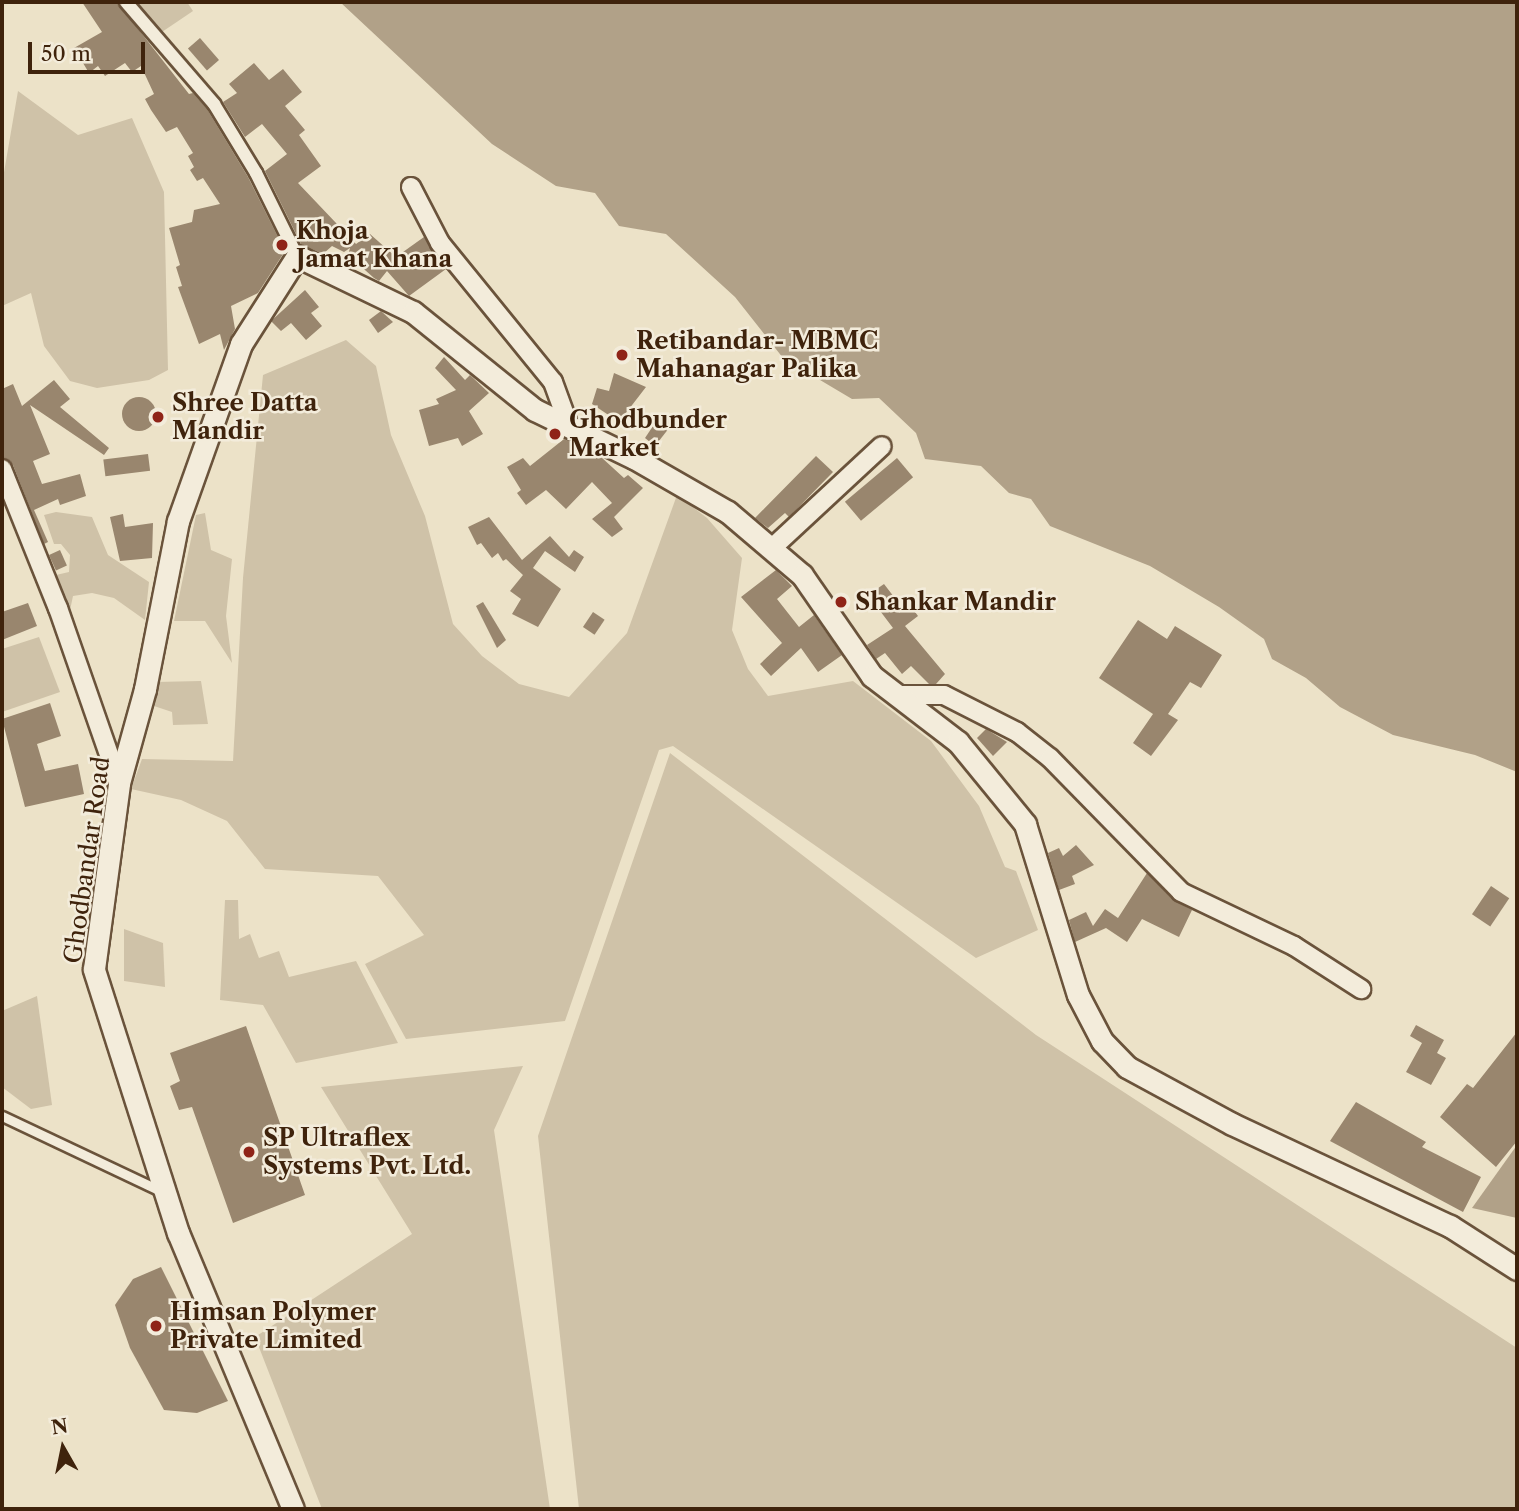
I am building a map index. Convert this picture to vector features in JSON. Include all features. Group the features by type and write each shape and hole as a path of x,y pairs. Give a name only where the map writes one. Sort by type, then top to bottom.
{"street":[{"path":"126,2 214,104 256,173 297,256 413,312 535,410 728,512 802,575 872,676 958,743 1025,824 1078,995 1102,1041 1127,1066 1232,1124 1450,1226 1517,1269"},
{"path":"411,187 440,243 553,382 569,426"},
{"name":"Ghodbandar Road","path":"293,1509 166,1194 94,970 119,783 145,689 178,521 241,345 297,256"},
{"path":"771,549 882,446"},
{"path":"2,469 58,608 119,783"},
{"path":"897,695 944,695 1017,732 1050,758 1181,892 1294,946 1361,989"}],"lane":[{"path":"2,1116 166,1194"}],"shaded area":[{"path":"133,2 187,2 193,11 156,36"},
{"path":"340,2 1517,2 1517,772 1475,755 1393,735 1340,707 1306,678 1272,659 1264,639 1219,607 1150,566 1050,526 1031,499 1009,493 981,466 925,459 916,433 879,398 852,399 783,358 735,297 666,234 619,226 595,193 556,186 492,144"},
{"path":"18,91 78,135 132,118 164,192 168,370 149,380 97,388 70,381 44,346 31,293 2,306 2,184"},
{"path":"346,340 376,366 391,435 425,516 453,624 482,656 519,684 569,697 627,633 677,495 707,518 742,558 732,630 748,669 768,696 853,681 931,741 979,806 1005,867 1016,871 1038,930 976,958 673,746 659,750 565,1021 406,1039 365,964 424,935 378,876 265,869 227,821 181,800 131,789 142,759 233,761 243,578 263,375"},
{"path":"56,512 92,517 108,555 149,582 145,620 114,598 92,593 73,596 69,615 56,575 69,572 70,555 61,544 54,544 44,515"},
{"path":"205,513 211,550 232,559 226,616 232,663 205,621 174,621 196,515"},
{"path":"39,637 60,692 2,712 2,649"},
{"path":"201,681 208,724 173,725 172,712 154,706 156,682"},
{"path":"670,753 1036,1035 1517,1348 1517,1509 579,1509 538,1136"},
{"path":"225,900 238,900 239,939 250,934 259,958 279,951 289,977 356,961 398,1043 296,1063 263,1005 220,1000"},
{"path":"124,929 163,943 165,987 124,981"},
{"path":"37,996 52,1105 31,1109 2,1087 2,1011"},
{"path":"523,1066 494,1130 550,1509 322,1509 255,1337 412,1234 321,1087"},
{"path":"1517,1145 1517,1218 1472,1208"}],"building":[{"path":"82,2 117,2 189,94 193,93 207,109 248,177 285,251 258,293 231,306 235,329 224,350 220,334 199,344 178,287 182,286 176,267 180,265 169,228 192,222 194,210 220,204 203,178 197,181 190,170 194,167 188,156 193,153 177,127 166,132 151,110 145,99 154,94 141,66 132,72 125,63 105,76 98,66 89,73 74,48 102,32"},
{"path":"200,38 219,60 207,70 188,48"},
{"path":"254,63 269,80 283,69 302,92 285,106 305,130 299,135 321,166 298,183 356,244 370,234 396,257 424,237 446,269 409,296 387,271 379,281 374,278 348,255 350,248 344,252 332,246 323,254 301,244 265,171 287,154 262,124 245,137 223,102 237,93 229,84"},
{"path":"305,290 319,307 311,313 322,326 306,340 291,323 281,331 271,321"},
{"path":"381,311 393,322 378,333 369,320"},
{"path":"444,357 465,380 470,375 489,393 469,411 483,434 462,446 458,438 429,446 419,410 439,404 436,399 456,390 435,368"},
{"path":"614,373 646,387 619,422 592,404 597,388 609,391"},
{"path":"54,380 70,399 60,407 109,448 104,455 30,405 50,454 33,461 42,484 80,474 86,496 60,505 58,499 34,510 48,542 44,544 13,465 2,457 2,389 13,384 22,406"},
{"path":"139,397 151,402 156,414 151,426 139,431 127,426 122,414 127,402"},
{"path":"661,414 673,423 655,446 645,438"},
{"path":"564,439 601,457 624,478 628,475 643,488 614,517 623,529 612,537 592,519 612,503 592,482 566,509 546,490 526,505 517,493 521,490 507,467 523,458 530,466"},
{"path":"148,454 150,471 105,476 103,459"},
{"path":"816,456 833,472 789,517 785,513 768,528 755,518"},
{"path":"897,458 913,477 861,521 845,502"},
{"path":"123,514 125,527 153,523 152,558 120,561 110,517"},
{"path":"489,517 522,560 550,536 569,557 574,550 584,557 575,572 545,551 533,568 561,589 538,627 512,614 521,599 510,591 523,575 506,559 503,561 498,553 492,558 481,543 477,545 468,527"},
{"path":"60,550 67,566 56,570 49,555"},
{"path":"776,570 792,586 777,599 799,627 814,615 842,655 818,672 801,648 771,676 760,664 782,643 741,597"},
{"path":"884,584 901,606 907,601 918,616 905,626 945,674 936,684 929,684 911,666 902,674 885,653 876,659 867,645 893,628 868,595"},
{"path":"483,602 506,640 497,648 476,606"},
{"path":"28,603 37,626 2,640 2,612"},
{"path":"593,612 605,620 595,635 583,627"},
{"path":"1138,620 1167,639 1175,626 1222,655 1201,688 1190,682 1168,714 1178,720 1151,756 1133,743 1153,714 1099,678"},
{"path":"50,703 61,736 37,744 45,771 78,764 84,794 25,807 2,719"},
{"path":"986,729 1007,742 993,756 977,738"},
{"path":"1076,845 1094,865 1072,876 1075,884 1059,890 1048,853 1059,848 1063,856"},
{"path":"1147,873 1173,900 1192,910 1179,937 1142,919 1127,942 1106,928 1075,942 1069,920 1086,912 1093,926 1105,909 1118,918"},
{"path":"1491,886 1509,898 1490,926 1472,914"},
{"path":"1416,1025 1444,1040 1437,1053 1446,1058 1431,1085 1406,1072 1422,1043 1410,1036"},
{"name":"SP Ultraflex Systems Pvt. Ltd.","path":"246,1026 305,1195 233,1223 192,1107 179,1110 170,1086 180,1081 170,1053"},
{"path":"1517,1032 1517,1141 1496,1167 1440,1117 1467,1084 1473,1088"},
{"path":"1356,1102 1426,1142 1422,1147 1481,1177 1463,1212 1330,1141"},
{"name":"Himsan Polymer Private Limited","path":"161,1267 228,1401 197,1413 164,1410 130,1348 115,1305 133,1279"}],"place":[{"name":"Khoja Jamat Khana","path":"282,245"},
{"name":"Retibandar- MBMC Mahanagar Palika","path":"622,355"},
{"name":"Shree Datta Mandir","path":"158,417"},
{"name":"Ghodbunder Market","path":"555,434"},
{"name":"Shankar Mandir","path":"841,602"},
{"name":"SP Ultraflex Systems Pvt. Ltd.","path":"249,1152"},
{"name":"Himsan Polymer Private Limited","path":"156,1326"}]}
